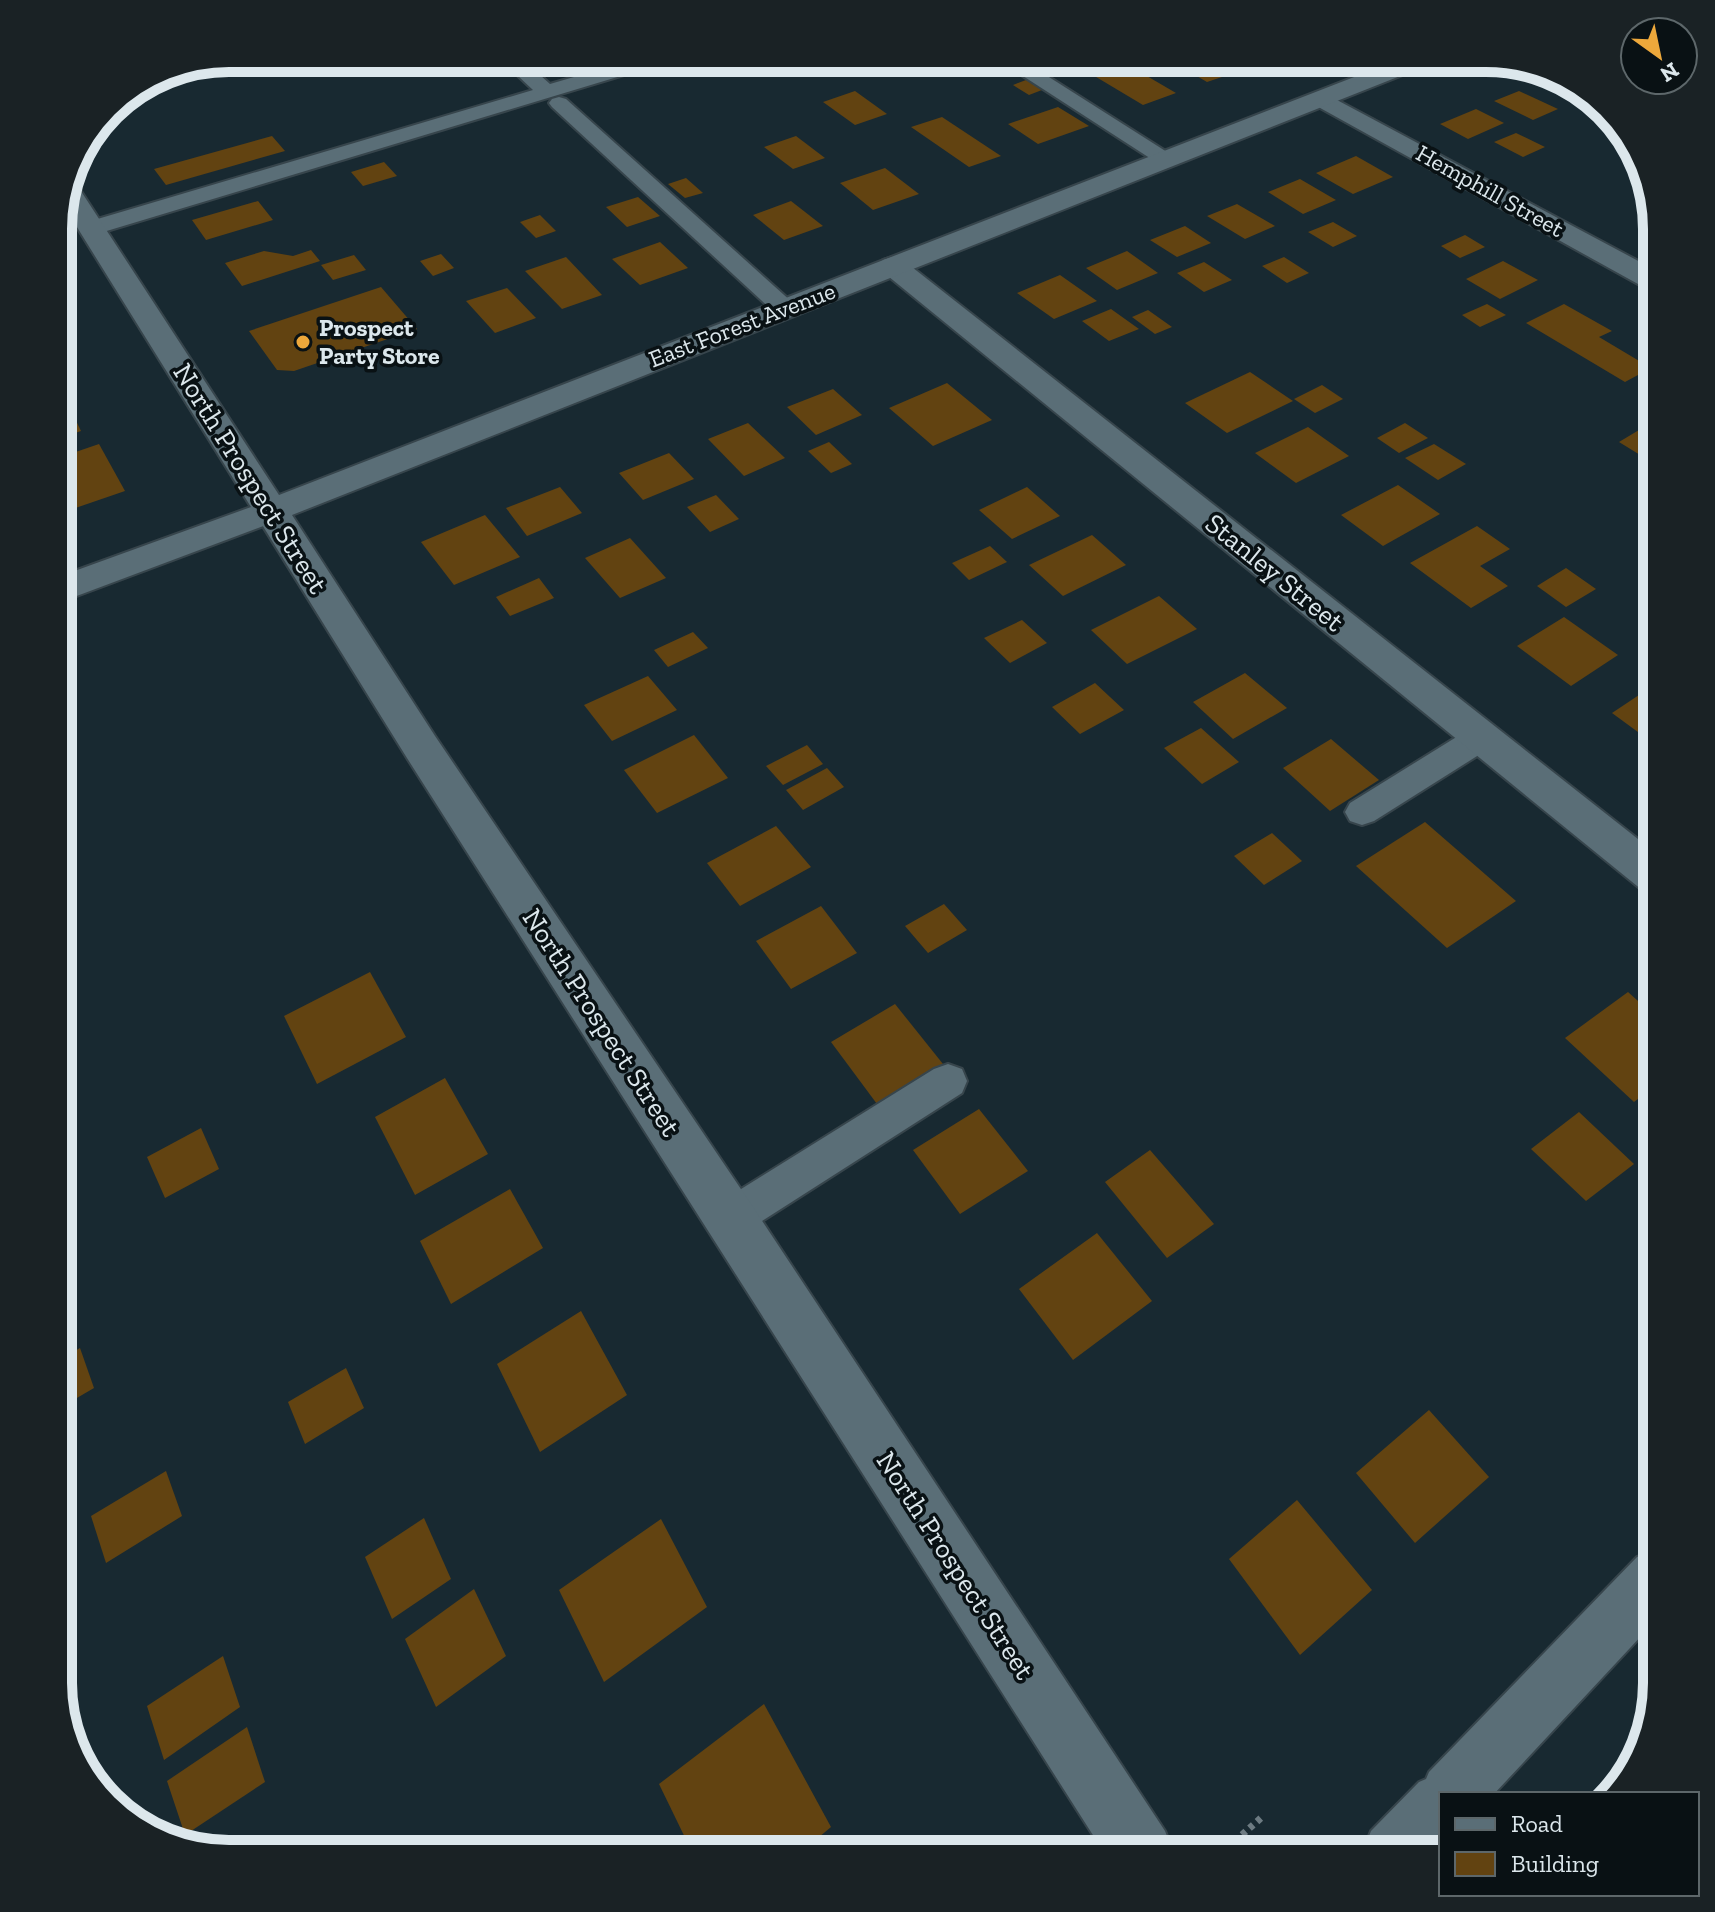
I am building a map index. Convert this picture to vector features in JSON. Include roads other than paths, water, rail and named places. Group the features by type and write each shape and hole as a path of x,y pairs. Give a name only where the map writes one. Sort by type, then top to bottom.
{"main road":[{"name":"East Forest Avenue","path":"72,586 273,510 1390,72"},
{"name":"Hemphill Street","path":"1322,99 1643,275"},
{"name":"North Prospect Street","path":"75,201 421,747 731,1218 1133,1840"},
{"name":"Stanley Street","path":"893,266 1643,867"},
{"path":"1453,1792 1643,1592"},
{"path":"1407,1840 1439,1806"}],"lane":[{"path":"525,72 784,308"},
{"path":"92,228 553,97 622,72"},
{"path":"1027,72 1167,159"},
{"path":"1362,812 1482,737"},
{"path":"731,1218 807,1167 948,1081"}],"place":[{"name":"Prospect Party Store","path":"303,342"}]}
